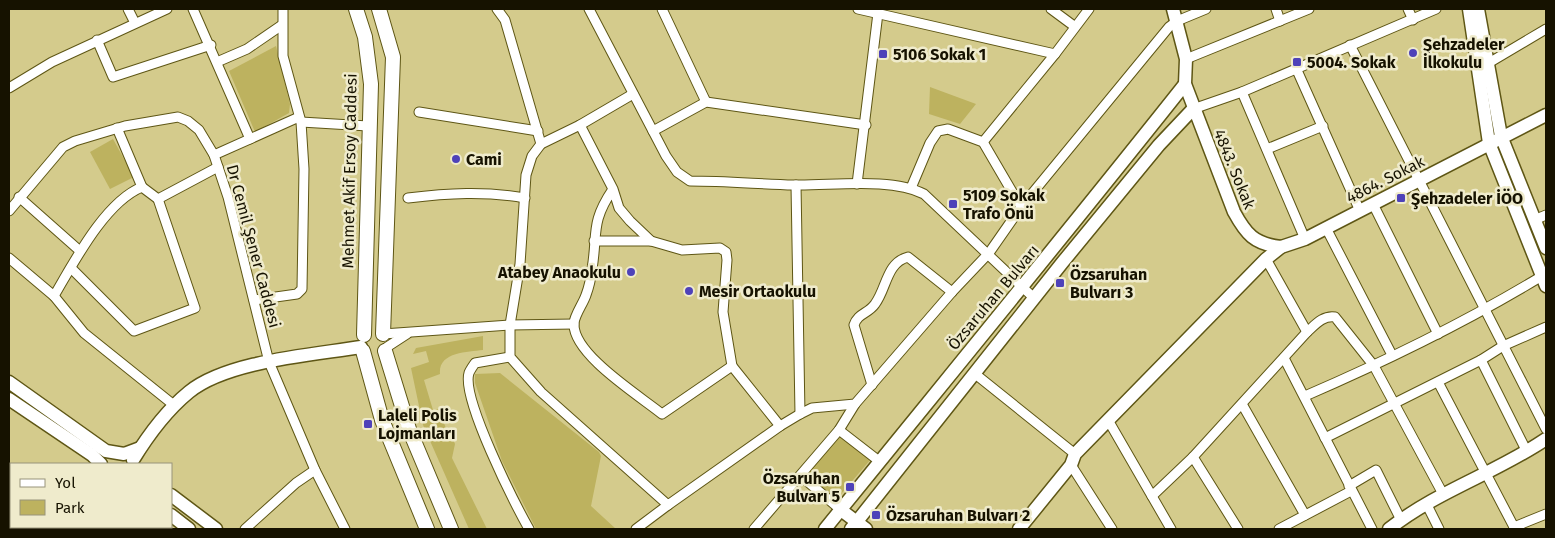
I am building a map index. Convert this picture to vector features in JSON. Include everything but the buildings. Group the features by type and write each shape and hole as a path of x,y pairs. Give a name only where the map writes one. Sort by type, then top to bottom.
{"main road":[{"name":"Mehmet Akif Ersoy Caddesi","path":"356,9 365,37 371,84 368,126 363,344 382,420 427,529"},
{"path":"378,9 393,58 385,344 408,429 451,529"},
{"path":"376,330 385,344 374,356 363,344 376,330"}],"street":[{"path":"128,9 135,23"},
{"path":"9,88 52,62 167,9"},
{"path":"194,9 250,140"},
{"path":"254,300 297,294 302,289 304,169 300,119 283,56 283,9"},
{"path":"497,9 505,20 541,144"},
{"path":"589,9 633,94 677,172 690,181 796,185 857,184 912,188 924,194 1034,298"},
{"path":"662,9 706,102"},
{"path":"858,9 1055,54"},
{"path":"1051,9 1074,26"},
{"path":"983,142 1089,9"},
{"path":"1175,15 1206,9"},
{"path":"1276,9 1280,21"},
{"path":"1186,59 1309,9"},
{"path":"1408,9 1413,20"},
{"path":"1193,109 1242,92 1436,9"},
{"path":"1305,396 1374,366 1392,355 1544,281 1489,143 1469,9"},
{"path":"1478,9 1501,136 1546,248"},
{"path":"857,184 866,125 878,13"},
{"path":"1175,15 1186,59 1185,84"},
{"path":"754,529 839,430 855,404 988,253 1021,207 1169,27 1175,15"},
{"path":"217,62 247,49 282,25"},
{"path":"1487,64 1546,28"},
{"path":"98,40 113,76 211,45"},
{"path":"1350,45 1546,429"},
{"path":"1296,68 1360,211"},
{"name":"4843. Sokak","path":"1185,84 1234,212 1245,232 1263,243 1281,247"},
{"name":"Özsaruhan Bulvarı","path":"825,529 1023,287 1185,84"},
{"path":"1242,92 1305,239"},
{"path":"633,94 580,125 541,144 532,156 528,169 520,264 510,325 510,357 541,392 668,505"},
{"path":"653,131 706,102 866,125"},
{"name":"Özsaruhan Bulvarı","path":"858,527 974,373 1034,298 1159,144 1193,109"},
{"path":"418,112 538,131"},
{"name":"4864. Sokak","path":"1281,247 1305,239 1501,136 1546,115"},
{"name":"Dr Cemil Şener Caddesi","path":"9,211 19,197 63,148 117,128 178,118 183,119 199,130 214,155 235,222 269,362 315,470 346,529"},
{"path":"214,155 300,119 368,126"},
{"path":"580,125 613,189 619,208 651,241"},
{"path":"1267,149 1322,126"},
{"path":"71,268 134,331 195,308 158,199 142,187 117,128"},
{"path":"912,188 930,143 938,131 948,129 983,142 1021,207"},
{"path":"158,199 218,167"},
{"path":"796,185 800,414"},
{"path":"54,296 80,251 120,200 130,192 142,187"},
{"path":"613,189 604,203 596,222 592,268 586,295 574,324 579,342 589,357 662,414 732,366"},
{"path":"408,198 456,192 498,193 525,198"},
{"path":"19,197 80,251"},
{"path":"1373,204 1438,334"},
{"path":"1534,220 1546,215"},
{"path":"1326,228 1392,355"},
{"path":"594,241 651,241 682,250 720,248 726,252 723,312 732,366 780,426"},
{"path":"1019,529 1073,460 1108,420 1266,259 1281,247"},
{"path":"872,385 854,325 856,318 876,302 895,264 908,257 952,292"},
{"path":"9,258 54,296 84,334 174,406"},
{"path":"1266,259 1307,332"},
{"path":"1152,496 1193,457 1307,332 1324,318 1335,317 1374,366 1443,494"},
{"path":"385,344 409,333 510,325 574,324"},
{"path":"1325,438 1481,360 1503,346 1546,327"},
{"path":"110,463 127,458 140,448 174,406 204,382 269,362 363,344"},
{"path":"510,357 475,363 469,373 469,387 487,442 513,501 529,529"},
{"path":"1284,358 1372,529"},
{"path":"1481,360 1527,452"},
{"path":"974,373 1073,460 1112,529"},
{"path":"9,382 106,451 127,458"},
{"path":"1438,382 1484,473 1515,528 1546,514"},
{"path":"9,399 92,455 100,463"},
{"path":"640,528 668,505 800,414 812,408 855,404"},
{"path":"1242,404 1305,515"},
{"path":"1108,420 1171,529"},
{"path":"839,430 879,462"},
{"path":"1389,529 1426,503 1527,452 1546,439"},
{"path":"1193,457 1238,529"},
{"path":"245,529 296,483 315,470"},
{"path":"1279,529 1350,488 1376,470 1401,520"},
{"path":"801,476 858,527"},
{"path":"172,497 216,529"},
{"path":"1426,503 1439,529"},
{"path":"172,516 189,529"}],"green space":[{"path":"276,46 290,104 289,113 255,132 229,71"},
{"path":"930,87 976,104 960,124 929,114"},
{"path":"113,139 134,177 110,189 90,152"},
{"path":"483,336 483,350 455,354 449,357 444,361 440,374 424,380 433,410 439,409 449,437 452,437 455,444 452,458 487,529 469,529 423,425 411,368 429,362 426,351 413,354 416,348"},
{"path":"500,373 599,452 601,456 591,506 616,529 536,529 502,461 475,383 475,374"},
{"path":"838,436 871,459 836,500 806,475"}],"place":[{"name":"Şehzadeler İlkokulu","path":"1413,53"},
{"name":"5106 Sokak 1","path":"883,54"},
{"name":"5004. Sokak","path":"1297,62"},
{"name":"Cami","path":"456,159"},
{"name":"Şehzadeler İÖO","path":"1401,198"},
{"name":"5109 Sokak Trafo Önü","path":"953,204"},
{"name":"Atabey Anaokulu","path":"631,272"},
{"name":"Özsaruhan Bulvarı 3","path":"1060,283"},
{"name":"Mesir Ortaokulu","path":"689,291"},
{"name":"Laleli Polis Lojmanları","path":"368,424"},
{"name":"Özsaruhan Bulvarı 5","path":"850,487"},
{"name":"Özsaruhan Bulvarı 2","path":"876,515"}]}
